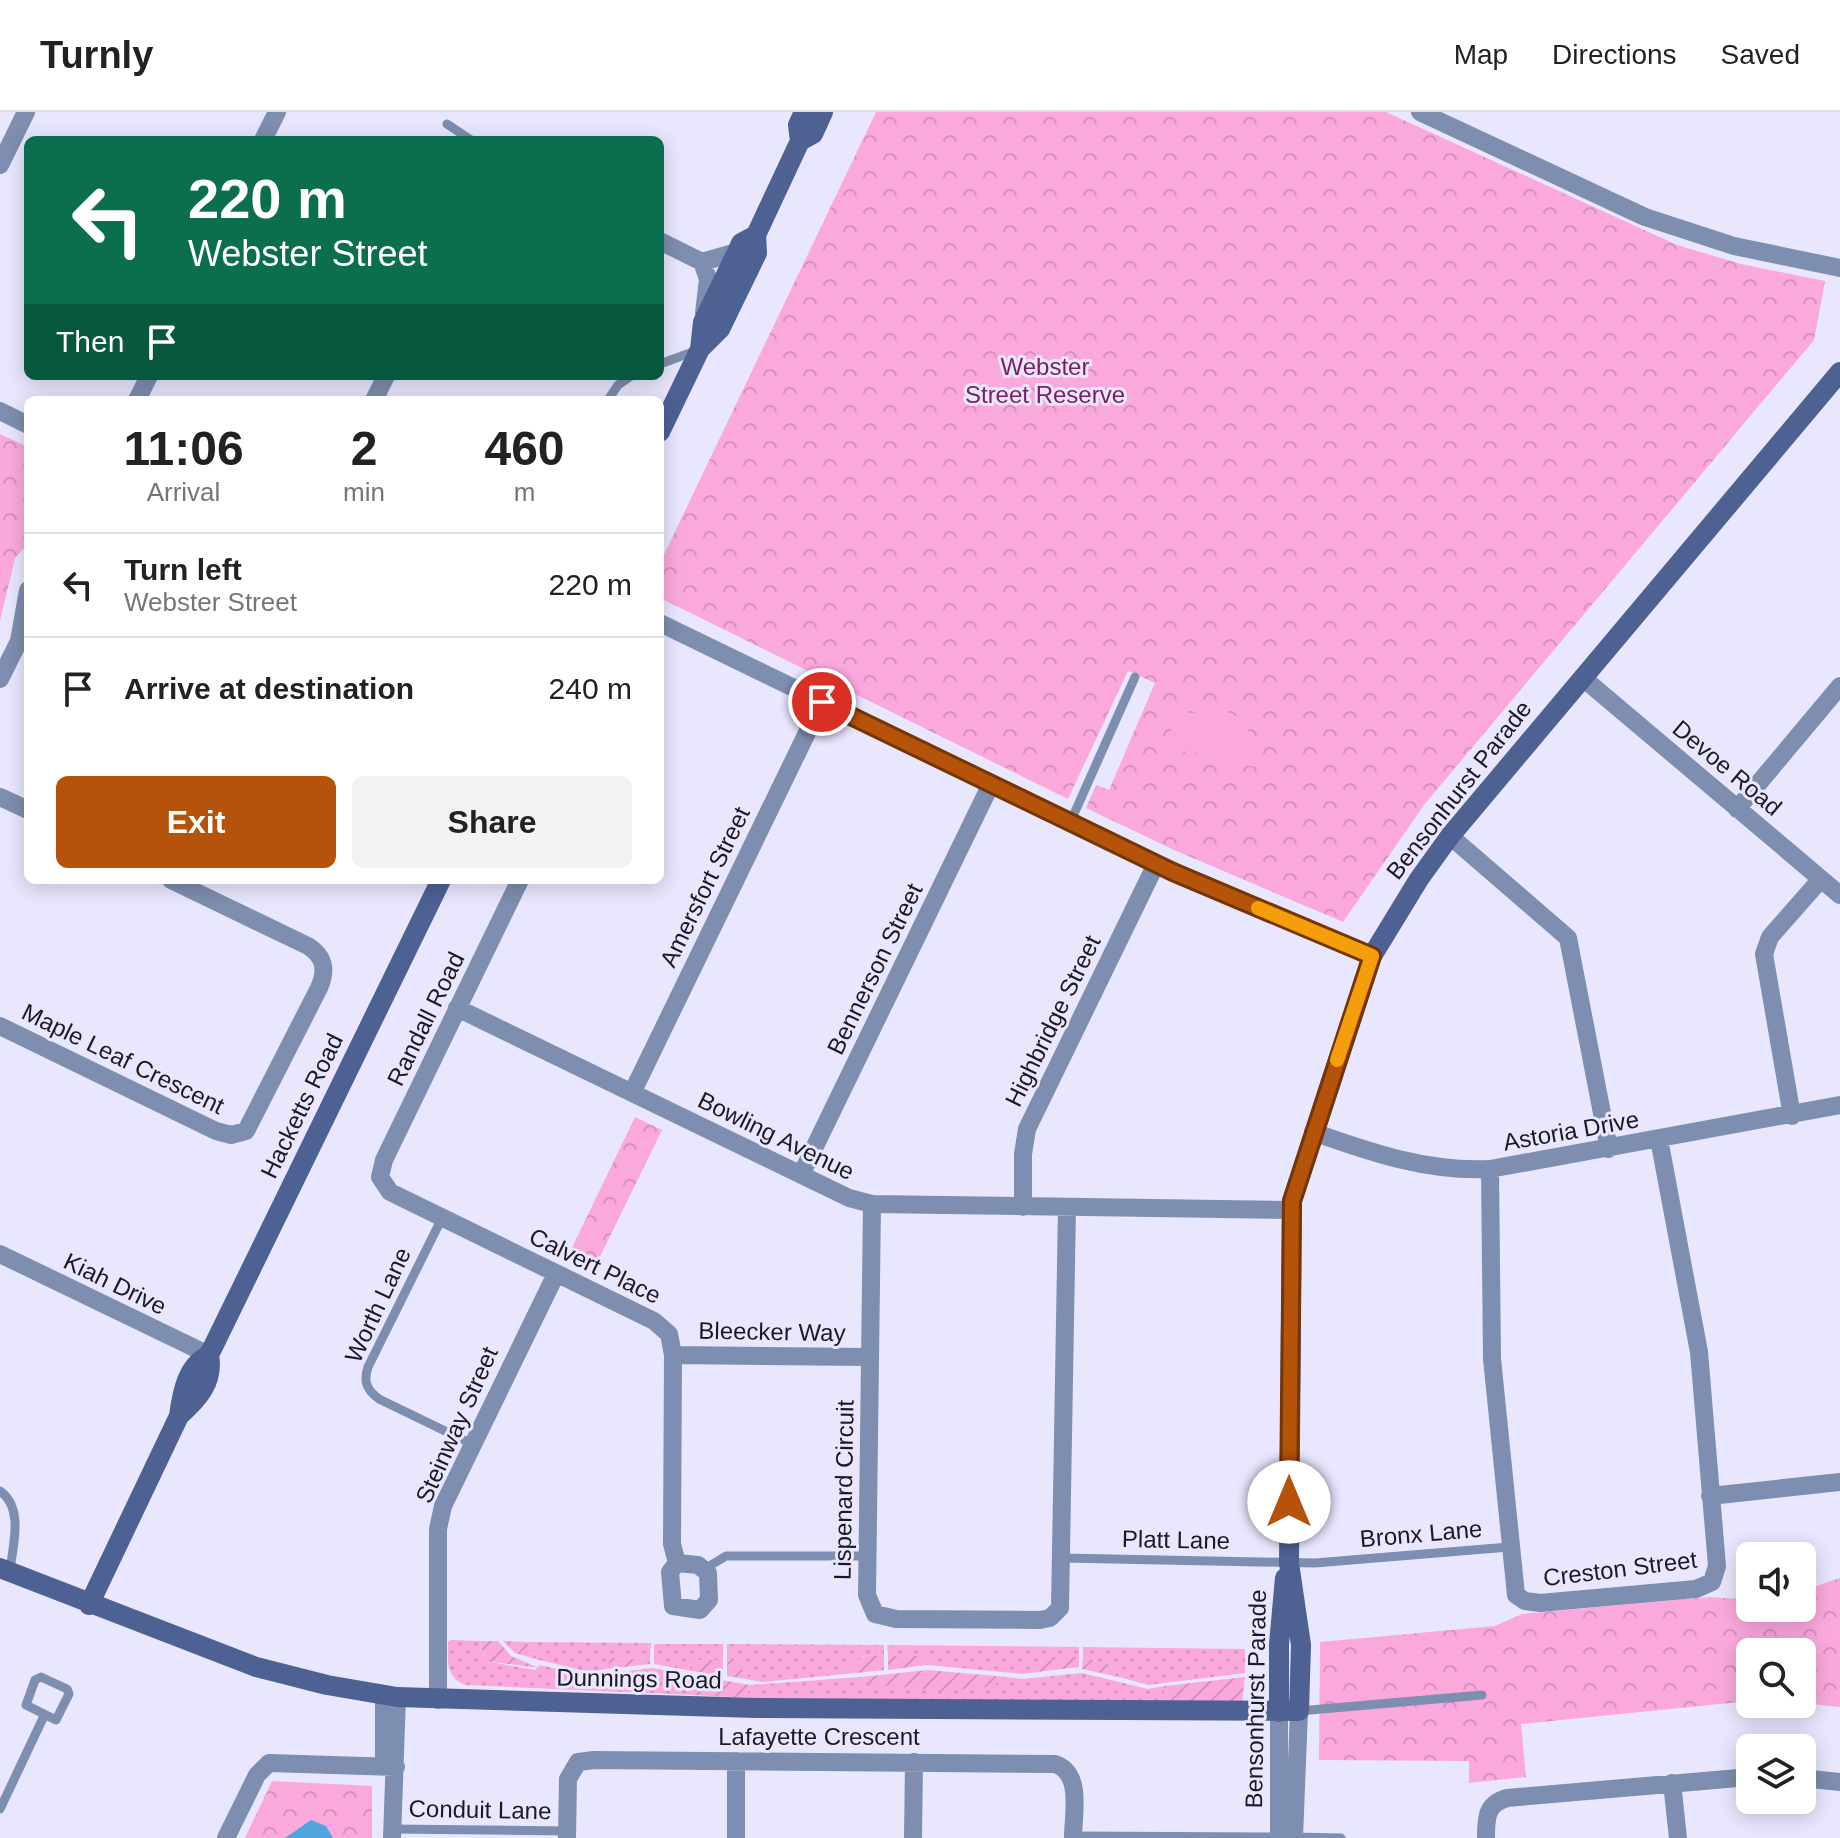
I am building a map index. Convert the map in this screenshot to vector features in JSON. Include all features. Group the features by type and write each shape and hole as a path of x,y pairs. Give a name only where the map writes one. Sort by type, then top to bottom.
{"street":[{"path":"0,165 26,112"},
{"path":"265,136 277,112"},
{"path":"664,424 700,349 720,329 728,315 757,253 756,235 800,141 798,125 804,112"},
{"path":"800,141 813,134 823,112"},
{"path":"1420,112 1645,217 1734,246 1840,268"},
{"path":"703,322 741,243 756,235"},
{"path":"664,243 702,262 737,252"},
{"path":"700,349 708,279 702,262"},
{"name":"Bensonhurst Parade","path":"1279,1838 1289,1712 1301,1645 1289,1563 1291,1210 1313,1132 1372,956 1419,879 1450,836 1840,372"},
{"path":"0,411 24,423"},
{"path":"664,625 1156,864 1372,956"},
{"path":"0,679 23,636"},
{"name":"Devoe Road","path":"1583,678 1840,895"},
{"path":"1737,809 1840,686"},
{"name":"Amersfort Street","path":"632,1093 822,702"},
{"name":"Bennerson Street","path":"801,1175 991,784"},
{"path":"0,797 24,808"},
{"path":"1450,836 1568,938 1609,1149"},
{"name":"Highbridge Street","path":"1023,1207 1027,1129 1156,864"},
{"path":"1792,1116 1764,954 1770,937 1821,879"},
{"name":"Maple Leaf Crescent","path":"0,1026 220,1133 237,1135 246,1131 319,988 324,963 319,954 308,946 179,884"},
{"name":"Hacketts Road","path":"89,1605 179,1416 198,1399 212,1370 209,1355 439,884"},
{"name":"Randall Road","path":"380,1180 384,1160 518,884"},
{"name":"Bowling Avenue","path":"457,1008 849,1198 872,1204 1291,1210"},
{"name":"Astoria Drive","path":"1313,1132 1413,1164 1452,1170 1490,1169 1839,1110"},
{"name":"Creston Street","path":"1490,1169 1492,1359 1513,1589 1525,1601 1704,1587 1715,1578 1717,1566 1699,1352 1659,1139"},
{"name":"Calvert Place","path":"380,1180 390,1192 662,1326 672,1341 673,1355 672,1544 677,1563 670,1572 671,1601 678,1609 700,1610 709,1600 706,1568"},
{"name":"Lispenard Circuit","path":"872,1204 867,1595 871,1610 880,1617 896,1619 1050,1618 1062,1602 1067,1207"},
{"name":"Kiah Drive","path":"0,1254 209,1355"},
{"name":"Steinway Street","path":"438,1700 440,1517 472,1444 556,1274"},
{"name":"Bleecker Way","path":"673,1355 869,1357"},
{"path":"1710,1496 1840,1482"},
{"path":"677,1563 706,1568"},
{"name":"Dunnings Road","path":"5,1570 256,1667 327,1685 391,1696 438,1700 756,1708 1289,1712"},
{"path":"391,1696 392,1828"},
{"name":"Bensonhurst Parade","path":"1289,1712 1294,1838"},
{"path":"736,1761 736,1838"},
{"name":"Lafayette Crescent","path":"567,1834 568,1779 578,1762 914,1762 1064,1767 1073,1783 1073,1837"},
{"path":"913,1838 914,1762"},
{"path":"226,1838 260,1770 269,1763 390,1767"},
{"path":"1486,1838 1488,1810 1501,1800 1736,1778"},
{"path":"1816,1779 1840,1782"},
{"path":"1672,1783 1678,1838"}],"lane":[{"path":"447,124 465,136"},
{"path":"664,362 700,349"},
{"path":"611,396 625,380"},
{"path":"1070,823 1135,677"},
{"name":"Worth Lane","path":"442,1218 368,1367 365,1381 379,1399 472,1444"},
{"path":"0,1491 13,1505 5,1570"},
{"name":"Bronx Lane","path":"1289,1563 1509,1547"},
{"path":"706,1568 726,1556 867,1556"},
{"name":"Platt Lane","path":"1063,1558 1289,1563"},
{"path":"41,1677 67,1689 69,1694 56,1720 44,1716 26,1705 35,1680 41,1677"},
{"path":"1289,1712 1482,1695"},
{"path":"0,1809 44,1716"},
{"name":"Conduit Lane","path":"392,1828 567,1834"},
{"path":"1073,1837 1279,1838"},
{"path":"1294,1838 1341,1838"}],"green space":[{"name":"Webster Street Reserve","path":"876,112 1386,112 1677,245 1741,264 1825,281 1814,340 1424,805 1343,922 1174,850 1086,808 1096,785 1109,790 1155,683 1128,671 1068,799 664,600 664,555"},
{"path":"0,434 24,445 24,548 15,558 0,621"},
{"path":"1205,707 1229,713 1244,724 1253,741 1257,767 1201,759"},
{"path":"1173,711 1202,714 1198,753 1169,750"},
{"path":"635,1117 662,1130 594,1269 568,1256"},
{"path":"1840,1578 1840,1707 1816,1704 1816,1638 1736,1638 1736,1702 1521,1724 1526,1777 1469,1783 1469,1761 1319,1760 1320,1642 1495,1626 1522,1614 1710,1597 1736,1599 1736,1622 1816,1622 1816,1586"},
{"path":"480,1641 485,1661 535,1670 540,1665 589,1676 652,1668 691,1675 692,1695 465,1685 454,1677 449,1667 448,1642"},
{"path":"480,1641 498,1641 511,1656 539,1668 485,1661"},
{"path":"503,1641 526,1642 539,1660 515,1653"},
{"path":"526,1642 651,1643 650,1659 611,1658 607,1669 589,1672 539,1660"},
{"path":"654,1644 723,1644 723,1660 693,1660 692,1671 654,1664"},
{"path":"727,1644 884,1645 884,1655 864,1656 850,1668 856,1673 762,1682 751,1680 736,1662 727,1660"},
{"path":"887,1645 1079,1647 1079,1657 1042,1657 1038,1672 1022,1674 927,1665 925,1656 888,1656"},
{"path":"1083,1647 1245,1649 1245,1673 1148,1685 1123,1678 1110,1665 1083,1657"},
{"path":"884,1655 884,1670 856,1673 849,1667 865,1656"},
{"path":"888,1656 925,1656 927,1665 888,1670"},
{"path":"1042,1657 1079,1657 1079,1667 1038,1672"},
{"path":"1083,1657 1110,1665 1123,1678 1082,1669"},
{"path":"610,1658 650,1659 650,1664 607,1669"},
{"path":"692,1660 723,1660 723,1676 692,1671"},
{"path":"727,1660 736,1662 751,1680 727,1676"},
{"path":"928,1670 996,1676 996,1686 947,1691 869,1684 861,1677"},
{"path":"1082,1673 1148,1689 1164,1686 1164,1702 746,1698 750,1685 861,1677 869,1684 995,1686 996,1676 1022,1679"},
{"path":"691,1675 750,1685 746,1698 692,1695"},
{"path":"1245,1677 1242,1703 1164,1702 1164,1686"},
{"path":"272,1781 372,1786 372,1838 245,1838"}],"water":[{"path":"311,1820 326,1826 333,1838 285,1838"}],"slow traffic":[{"path":"1258,908 1372,956 1337,1060"}],"route":[{"path":"822,702 1173,872 1372,956 1292,1201 1289,1502"}]}
